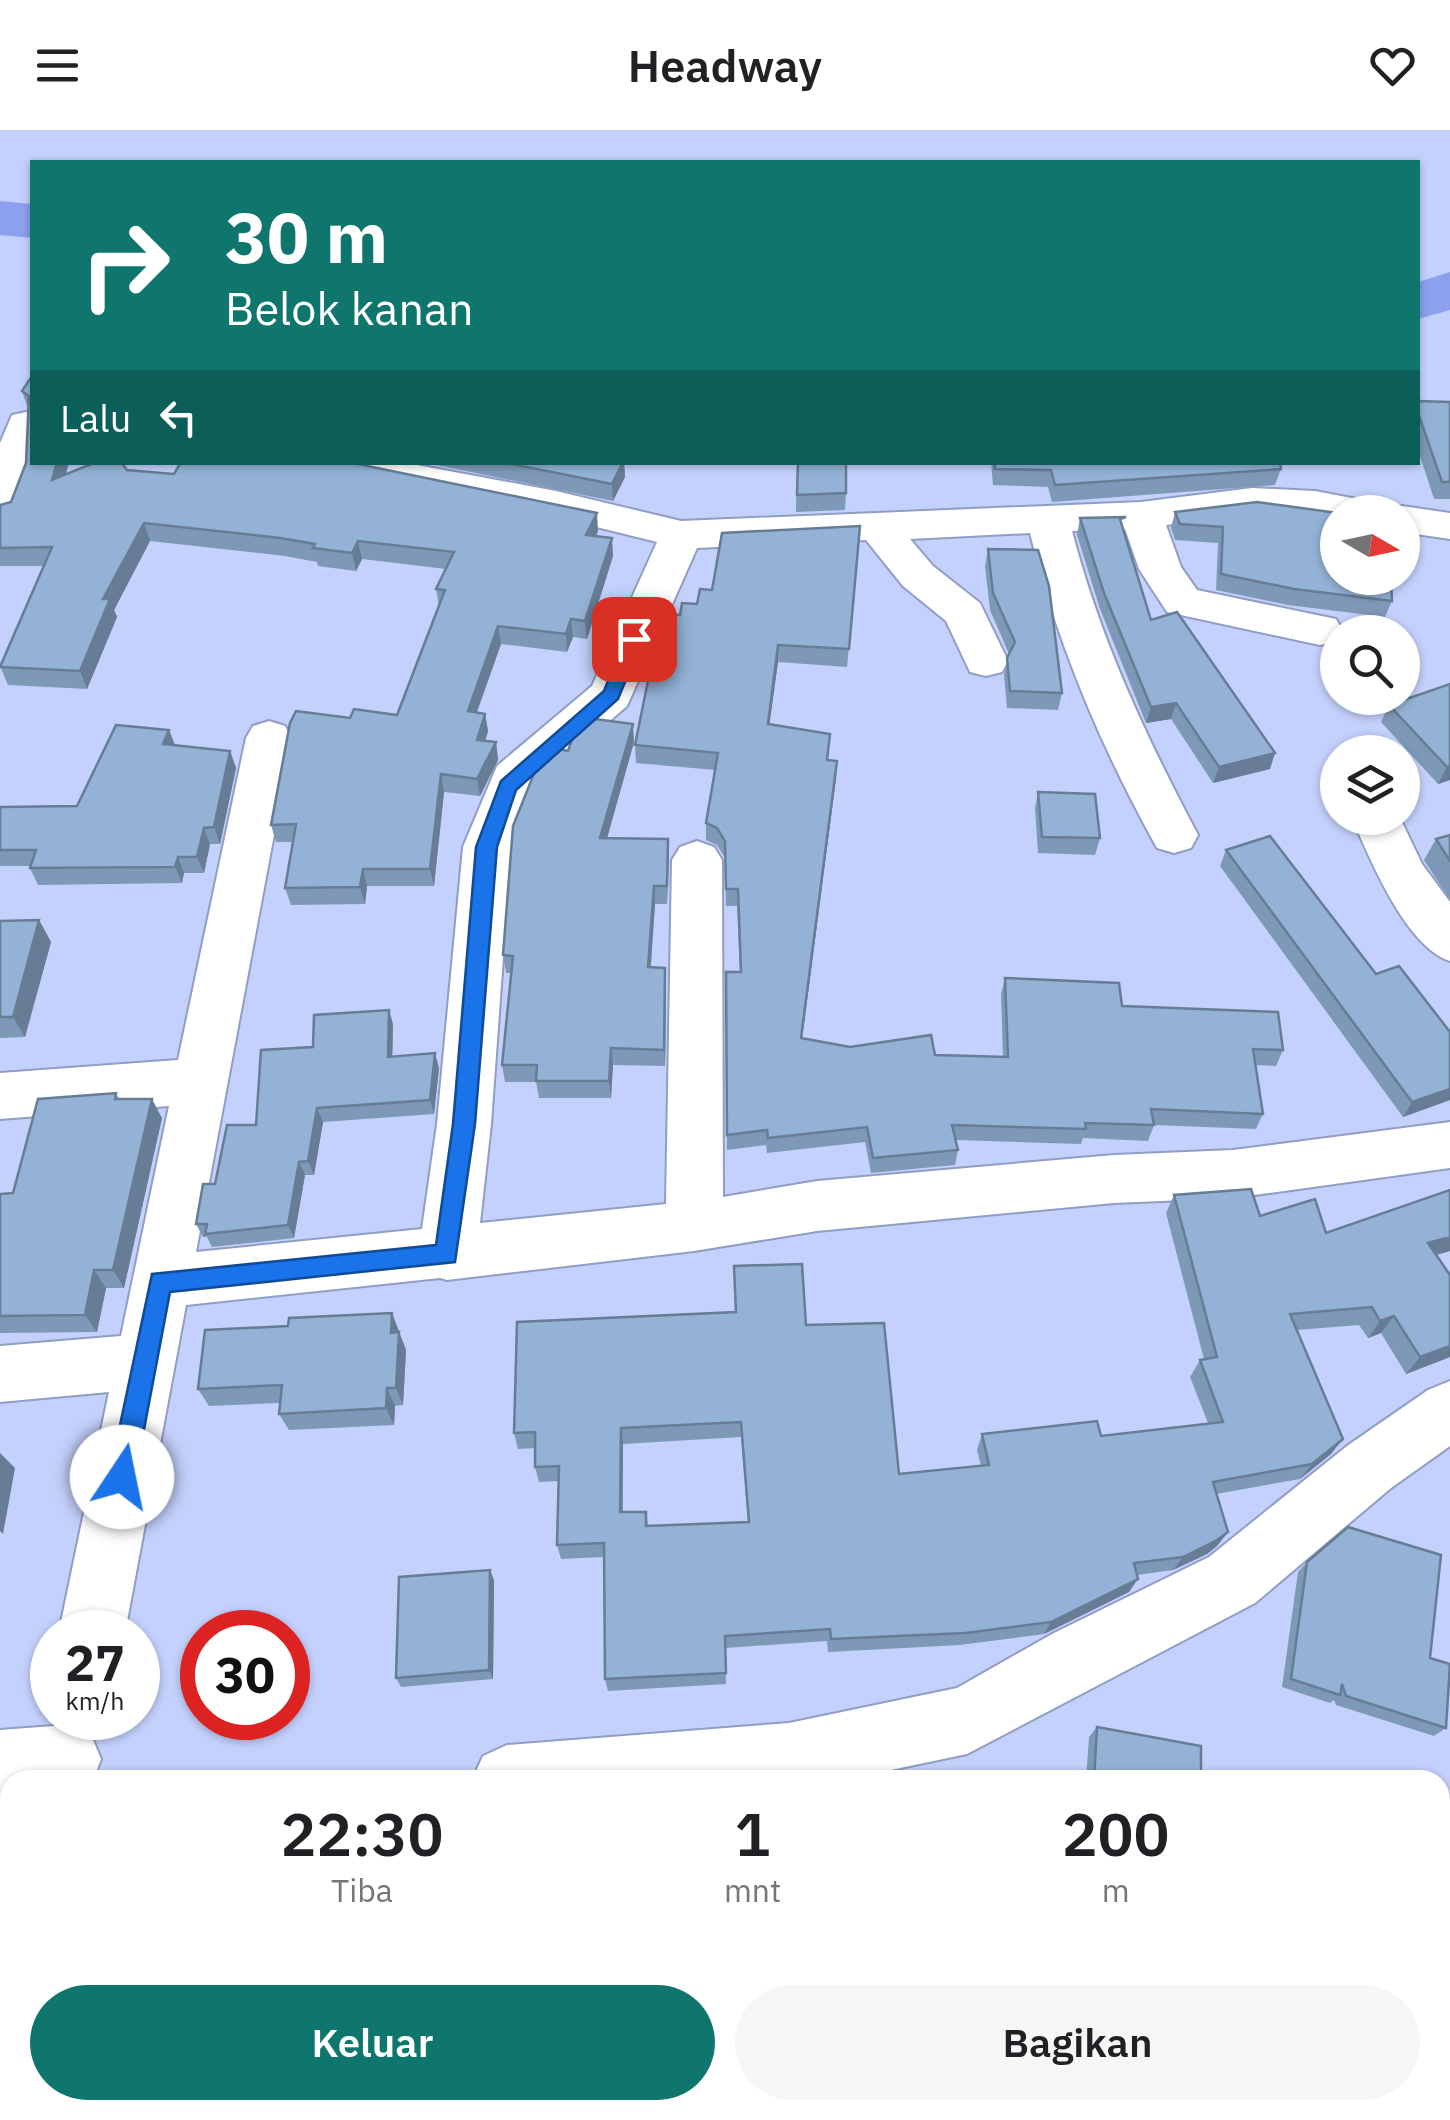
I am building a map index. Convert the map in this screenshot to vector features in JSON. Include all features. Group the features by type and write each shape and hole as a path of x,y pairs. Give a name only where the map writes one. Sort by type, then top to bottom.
{"street":[{"path":"0,509 20,424"},
{"path":"344,465 556,504 681,536 1142,515 1252,501 1320,505"},
{"path":"1142,515 1160,569 1182,602 1320,630"},
{"path":"1046,517 1060,576 1091,669 1174,835"},
{"path":"1420,522 1450,526"},
{"path":"878,528 918,576 964,614 986,661"},
{"path":"446,1254 464,1124 486,847 514,778 612,695 681,536"},
{"path":"96,1610 269,738"},
{"path":"1384,835 1402,874 1450,941"},
{"path":"694,1226 697,860"},
{"path":"0,1096 200,1081"},
{"path":"160,1282 694,1226 817,1206 1114,1179 1233,1174 1450,1145"},
{"path":"0,1374 145,1361"},
{"path":"630,1770 789,1757 966,1720 1076,1658 1232,1580 1369,1467 1450,1410"},
{"path":"0,1764 68,1752"}],"building":[{"path":"30,379 30,465 56,465 52,480 89,465 123,465 127,470 174,474 179,465 363,465 597,513 586,535 612,538 585,621 571,619 566,634 498,626 468,711 485,714 477,740 496,742 477,779 441,774 430,869 363,869 360,887 285,888 296,824 271,825 290,723 296,711 350,718 354,709 397,715 445,590 436,589 454,552 358,541 352,553 313,548 315,544 280,538 144,523 103,599 110,599 80,671 0,667 52,547 0,548 0,505 11,502 26,463 29,396 22,391"},
{"path":"1420,401 1450,402 1450,482 1442,482 1420,419"},
{"path":"517,465 622,465 612,484"},
{"path":"798,465 846,465 846,493 797,495"},
{"path":"995,465 1280,465 1281,469 1055,485 1051,470 995,469"},
{"path":"1257,502 1320,511 1320,592 1221,574 1223,527 1180,524 1175,512"},
{"path":"1126,517 1120,519 1151,620 1177,612 1275,753 1219,767 1176,703 1151,707 1104,593 1080,518"},
{"path":"860,526 849,649 778,645 768,724 830,734 827,760 837,761 801,1038 850,1047 931,1035 935,1055 1008,1057 1005,978 1119,983 1122,1006 1278,1012 1283,1050 1253,1049 1263,1114 1151,1109 1154,1125 1085,1123 1086,1129 952,1125 958,1150 873,1158 867,1127 768,1138 767,1130 727,1135 726,972 741,972 738,889 726,889 725,841 717,828 706,823 718,753 635,745 660,622 664,613 680,615 682,603 697,604 700,589 712,590 722,533"},
{"path":"988,549 1038,550 1049,586 1062,693 1010,691 1007,658 1015,642 993,593"},
{"path":"1343,595 1392,595 1392,601"},
{"path":"1450,684 1450,766 1398,715 1420,715 1420,694"},
{"path":"595,719 633,724 600,838 668,839 667,886 654,886 648,967 665,968 664,1050 611,1048 609,1081 536,1081 537,1065 502,1065 513,956 503,955 513,826 535,771 559,749 568,751 572,739"},
{"path":"116,725 169,730 163,744 230,751 214,827 204,828 197,857 178,857 175,867 30,868 36,850 0,850 0,807 77,806"},
{"path":"1038,792 1095,794 1100,838 1042,837"},
{"path":"1450,835 1450,861 1436,839"},
{"path":"1270,836 1376,974 1399,966 1450,1032 1450,1089 1412,1102 1226,850"},
{"path":"39,920 13,1017 0,1017 0,921"},
{"path":"389,1010 388,1057 435,1053 430,1100 317,1108 308,1161 299,1162 288,1225 205,1234 207,1224 196,1224 203,1184 215,1184 227,1125 256,1125 261,1050 313,1047 314,1015"},
{"path":"116,1093 115,1099 152,1099 113,1270 94,1270 85,1315 0,1316 0,1194 13,1193 38,1099"},
{"path":"1251,1189 1260,1216 1315,1199 1326,1233 1450,1190 1450,1237 1428,1243 1450,1275 1450,1346 1420,1357 1394,1316 1380,1321 1372,1307 1290,1314 1343,1439 1312,1464 1213,1482 1228,1532 1183,1557 1134,1563 1138,1579 1051,1622 965,1633 831,1639 830,1629 725,1636 726,1673 605,1679 604,1543 557,1545 559,1466 535,1467 535,1432 514,1433 517,1322 736,1312 734,1266 802,1264 806,1325 884,1323 899,1474 989,1465 982,1434 1097,1421 1101,1436 1223,1422 1200,1360 1217,1357 1174,1195","holes":["741,1422 749,1522 646,1526 646,1512 620,1512 621,1428"]},
{"path":"392,1313 391,1333 399,1332 396,1388 387,1388 386,1408 279,1414 282,1385 198,1389 205,1330 288,1326 289,1318"},
{"path":"1348,1527 1441,1555 1430,1658 1450,1664 1446,1728 1346,1696 1342,1684 1340,1695 1291,1679 1307,1562"},
{"path":"490,1570 489,1670 396,1678 399,1577"},
{"path":"1097,1727 1201,1746 1201,1770 1095,1770"}],"waterway":[{"path":"0,218 30,221"},
{"path":"1420,300 1450,290"}],"route":[{"path":"122,1477 160,1282 446,1254 464,1124 486,847 508,786 612,695 634,639"}]}
